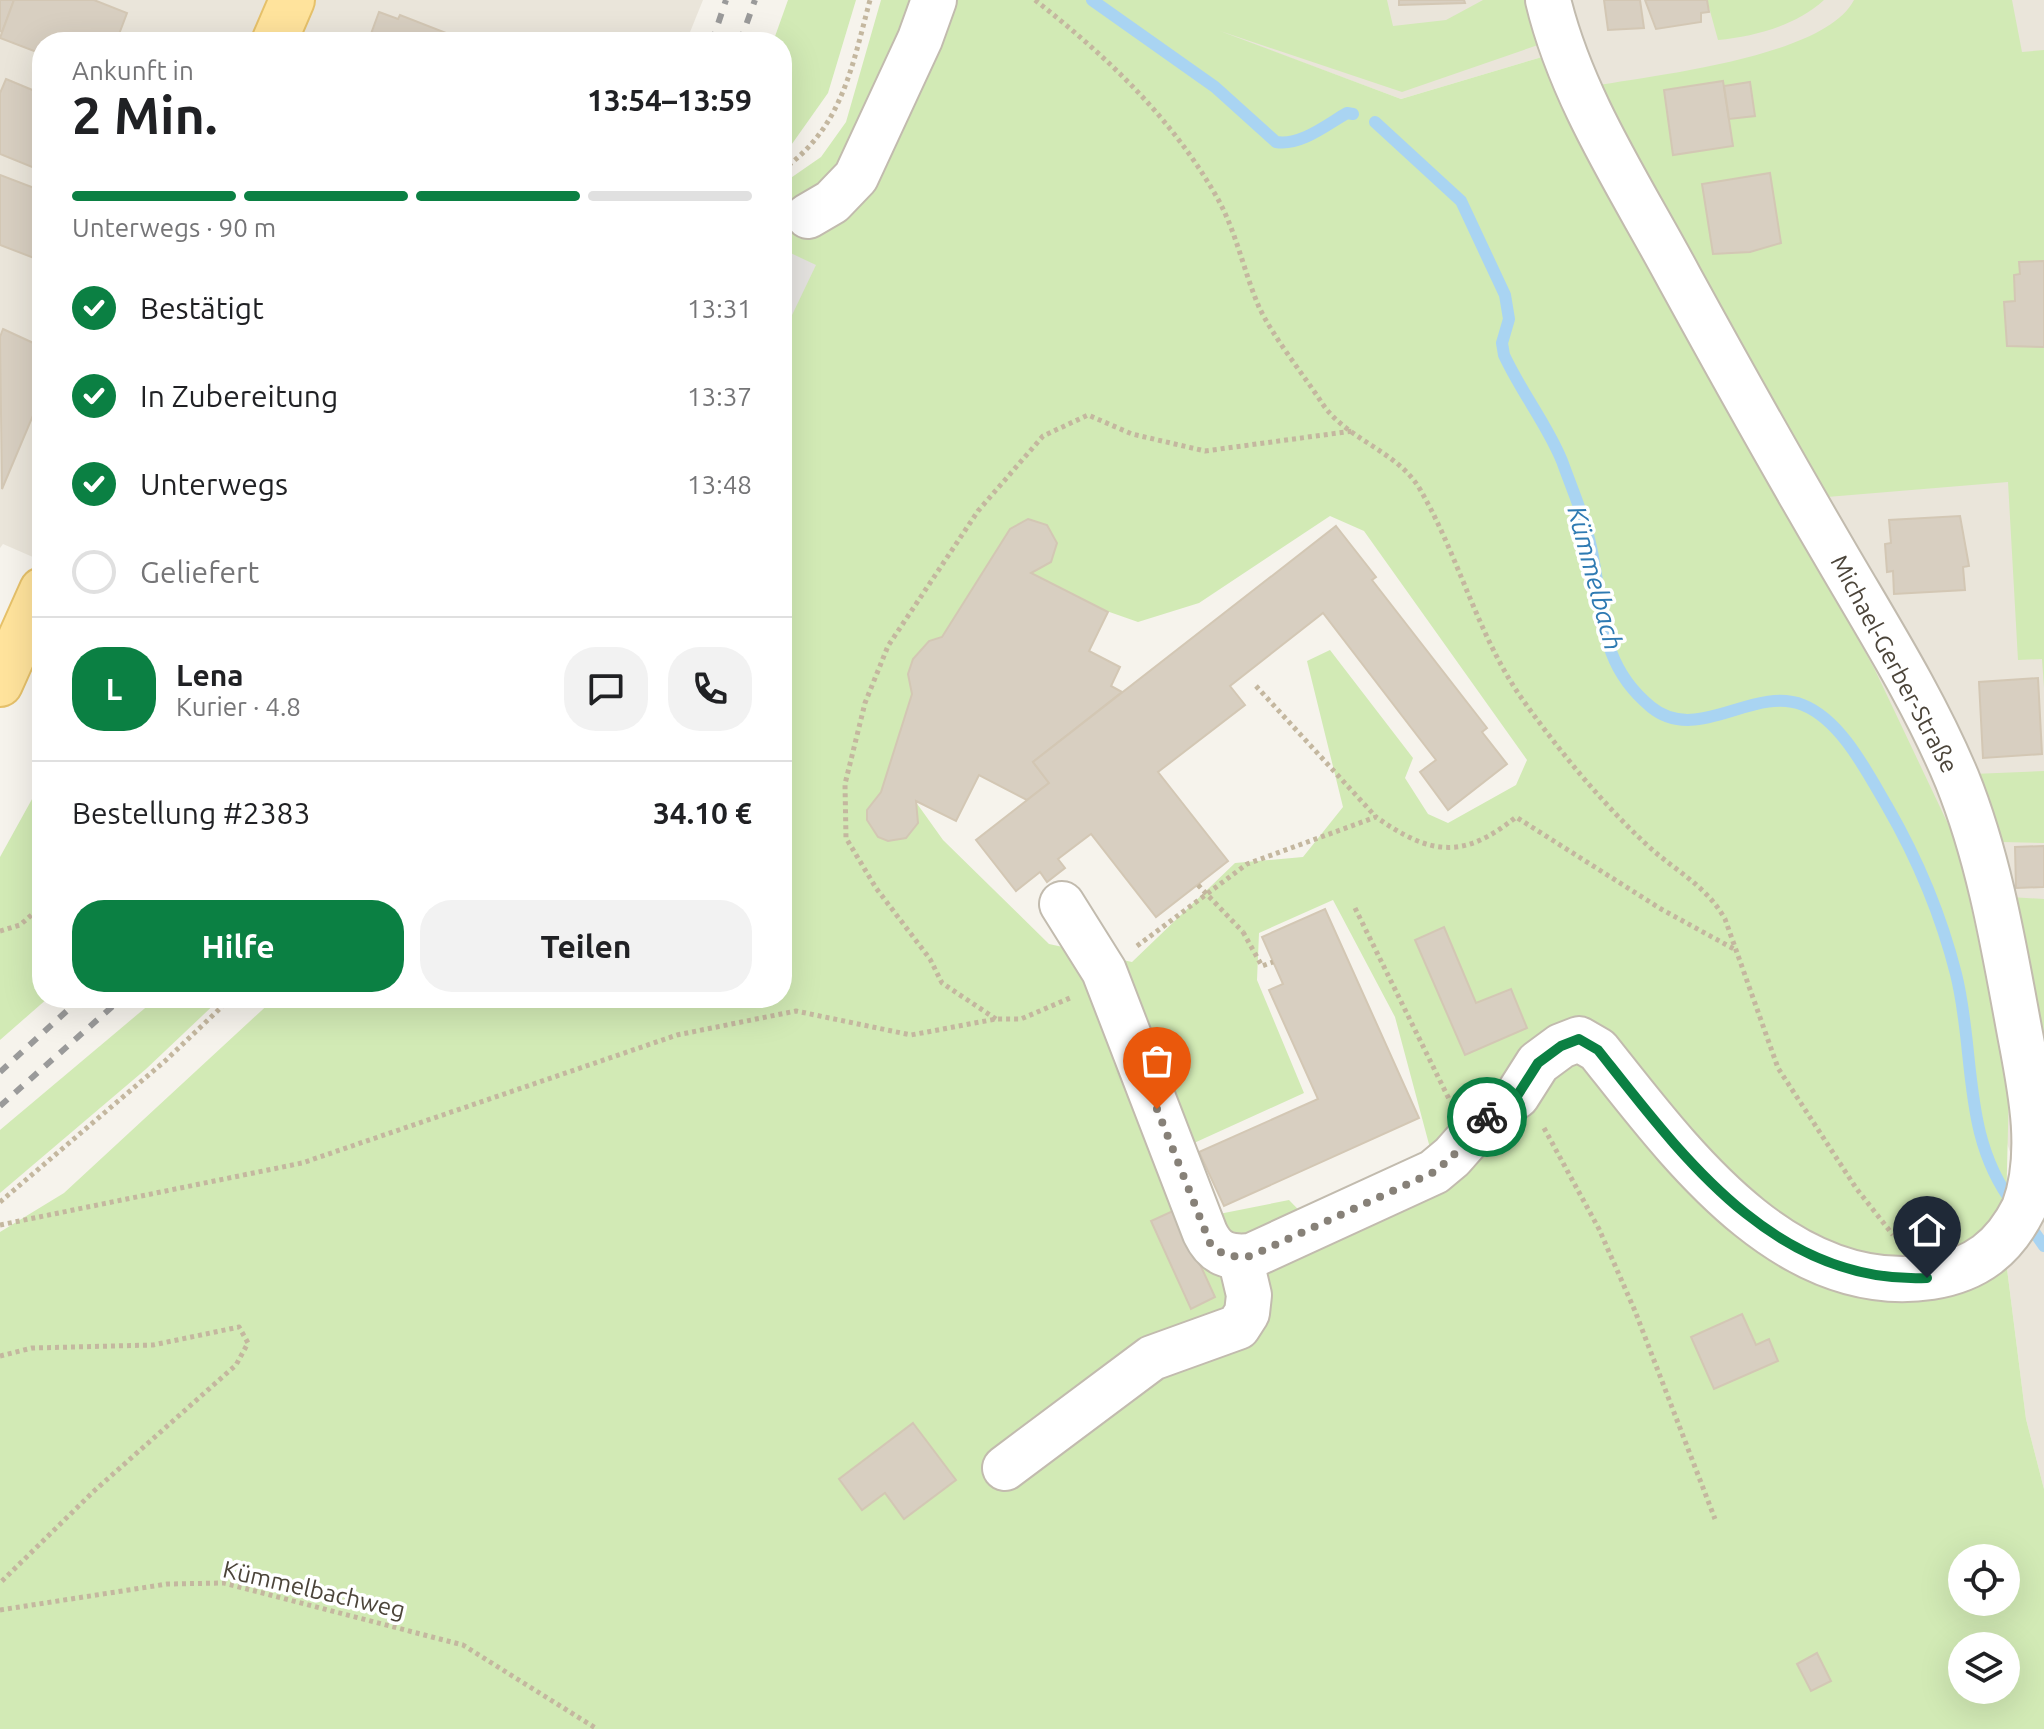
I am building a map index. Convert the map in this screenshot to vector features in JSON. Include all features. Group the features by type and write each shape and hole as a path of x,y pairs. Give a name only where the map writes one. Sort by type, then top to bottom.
{"main road":[{"path":"278,32 292,0"},
{"path":"2,679 32,612"}],"street":[{"path":"808,216 832,202 856,177 920,39 934,0"},
{"name":"Michael-Gerber-Straße","path":"1523,1088 1538,1063 1574,1039 1585,1040 1598,1050 1681,1155 1738,1209 1788,1244 1848,1269 1891,1278 1927,1278 1973,1264 1997,1249 2022,1212 2038,1157 2034,1106 1991,885 1956,777 1914,691 1747,400 1581,95 1548,0"},
{"path":"1062,904 1088,984 1205,1233 1216,1250 1240,1257 1251,1256 1434,1172 1452,1157 1467,1136 1523,1088"},
{"path":"1005,1468 1152,1358 1238,1327 1246,1316 1249,1295 1240,1257"}],"path":[{"path":"792,163 803,155 831,121 848,78 870,0"},
{"path":"1035,0 1118,68 1197,166 1217,196 1260,308 1323,406 1382,451 1419,487 1488,638 1529,709 1649,847 1716,901 1778,1068 1789,1088 1856,1188 1927,1278"},
{"path":"996,1019 942,983 930,959 876,888 846,838 845,784 865,703 888,646 978,511 1043,436 1088,415 1132,434 1205,451 1353,431"},
{"path":"1256,686 1376,817 1404,837 1444,848 1466,848 1495,835 1516,817 1661,909 1734,949"},
{"path":"0,1225 302,1163 677,1035 796,1011 911,1035 996,1019 1021,1019 1088,984 1247,864 1376,817"},
{"path":"1198,885 1243,932 1262,966 1273,962"},
{"path":"1355,908 1467,1136"},
{"path":"0,931 20,925 32,915"},
{"path":"0,1202 165,1061 221,1008"},
{"path":"1523,1088 1599,1229 1635,1311 1715,1519"},
{"path":"0,1356 32,1348 153,1345 239,1327 248,1343 236,1365 94,1491 0,1583"},
{"name":"Kümmelbachweg","path":"0,1610 167,1584 224,1583 463,1645 597,1729"}],"shaded area":[{"path":"0,0 703,0 690,32 32,32 32,557 3,544 0,548"},
{"path":"1147,0 2044,0 2044,1489 2026,1419 2005,1253 2010,1152 1808,549 1600,170 1542,57 1401,99 1183,18"},
{"path":"792,254 816,265 792,315"}],"green space":[{"path":"788,0 856,0 828,93 792,144 792,32 777,32"},
{"path":"881,0 1387,0 1393,26 1446,20 1483,0 1530,0 1541,44 1402,92 1220,31 1401,99 1542,57 1600,170 1875,670 1958,845 2009,1086 2005,1253 2026,1419 2044,1489 2044,1729 0,1729 0,1232 64,1193 264,1008 792,1008 792,177 821,157 846,122","holes":["1330,516 1364,531 1527,760 1516,785 1448,823 1428,814 1405,778 1413,758 1330,650 1307,661 1343,807 1303,857 1235,863 1132,962 1049,944 943,840 908,791 1015,579 1138,622 1199,603","1333,900 1395,1017 1430,1148 1328,1240 1289,1200 1214,1215 1194,1143 1304,1093 1257,980 1259,933"]},
{"path":"1707,0 1824,0 1788,23 1747,36 1718,40"},
{"path":"1854,0 2012,0 2022,52 2044,50 2044,688 2042,659 2018,660 2008,482 1827,497 1740,360 1594,86 1696,69 1775,49 1810,36 1837,20"},
{"path":"2044,771 2044,843 2001,842 1973,774"},
{"path":"32,799 32,1008 37,1008 0,1040 0,857"},
{"path":"2010,897 2044,899 2044,1083"},
{"path":"145,1008 210,1008 146,1069 0,1193 0,1130"}],"building":[{"path":"0,0 14,0 2,32 0,31"},
{"path":"14,0 94,0 127,13 120,32 32,32 32,50 0,38"},
{"path":"1399,0 1464,0 1465,3 1399,5"},
{"path":"1604,0 1640,0 1644,28 1608,30"},
{"path":"1645,0 1707,0 1709,12 1701,13 1701,22 1656,29"},
{"path":"379,12 398,19 400,15 444,32 372,32"},
{"path":"6,79 32,90 32,167 0,154 0,93"},
{"path":"1723,81 1733,146 1673,155 1664,90"},
{"path":"1750,82 1755,116 1729,119 1724,86"},
{"path":"1770,173 1781,243 1750,252 1713,254 1702,184"},
{"path":"0,175 32,187 32,257 0,245"},
{"path":"2044,261 2044,347 2007,346 2004,302 2015,301 2014,275 2020,274 2019,262"},
{"path":"3,329 32,342 32,418 2,489 0,337"},
{"path":"1960,516 1969,566 1963,567 1965,590 1894,594 1893,571 1887,572 1885,544 1891,543 1889,520"},
{"path":"1028,519 1047,525 1057,543 1051,562 1031,573 1108,612 1089,651 1120,667 1111,686 1122,692 1033,762 1049,783 1027,800 979,775 956,821 916,801 918,823 906,838 888,841 878,837 867,820 867,810 881,792 912,694 908,674 913,659 929,641 942,637 1010,529"},
{"path":"1336,526 1376,577 1372,580 1487,728 1482,732 1507,764 1448,810 1420,772 1436,760 1323,613 1230,686 1245,705 1158,772 1228,861 1156,917 1091,834 1058,859 1065,868 1047,882 1040,872 1016,891 976,840 1049,783 1033,762"},
{"path":"2038,678 2042,754 1983,758 1979,682"},
{"path":"2044,846 2044,887 2016,888 2015,847"},
{"path":"1325,909 1419,1118 1224,1206 1199,1152 1318,1099 1269,990 1283,984 1262,937"},
{"path":"1444,927 1476,1003 1511,989 1527,1028 1465,1055 1415,940"},
{"path":"1175,1210 1215,1297 1191,1309 1151,1221"},
{"path":"1742,1314 1756,1345 1769,1339 1778,1361 1714,1389 1691,1337"},
{"path":"913,1423 956,1480 904,1519 885,1493 862,1510 839,1479"},
{"path":"1817,1653 1831,1681 1811,1691 1797,1664"}],"waterway":[{"name":"Kümmelbach","path":"1092,0 1215,87 1276,142 1304,138 1347,113 1353,114"},
{"name":"Kümmelbach","path":"1375,122 1461,201 1505,295 1509,319 1502,343 1504,355 1562,461 1588,536 1612,653 1620,672 1633,690 1651,707 1669,717 1687,720 1765,702 1784,701 1803,705 1829,722 1852,748 1871,778 1908,846 1943,930 1962,1004 1973,1094 1985,1151 1997,1179 2014,1205"},
{"name":"Kümmelbach","path":"2025,1219 2044,1246"}],"railway":[{"path":"715,32 726,0"},
{"path":"744,32 755,0"},
{"path":"0,1072 70,1008"},
{"path":"0,1106 111,1008"}],"way so far":[{"path":"1157,1109 1210,1243 1224,1255 1240,1257 1251,1256 1434,1172 1452,1157 1467,1136 1487,1117"}],"route":[{"path":"1487,1117 1517,1096 1538,1063 1574,1039 1585,1040 1598,1050 1681,1155 1738,1209 1766,1229 1788,1244 1848,1269 1891,1278 1927,1278"}]}
